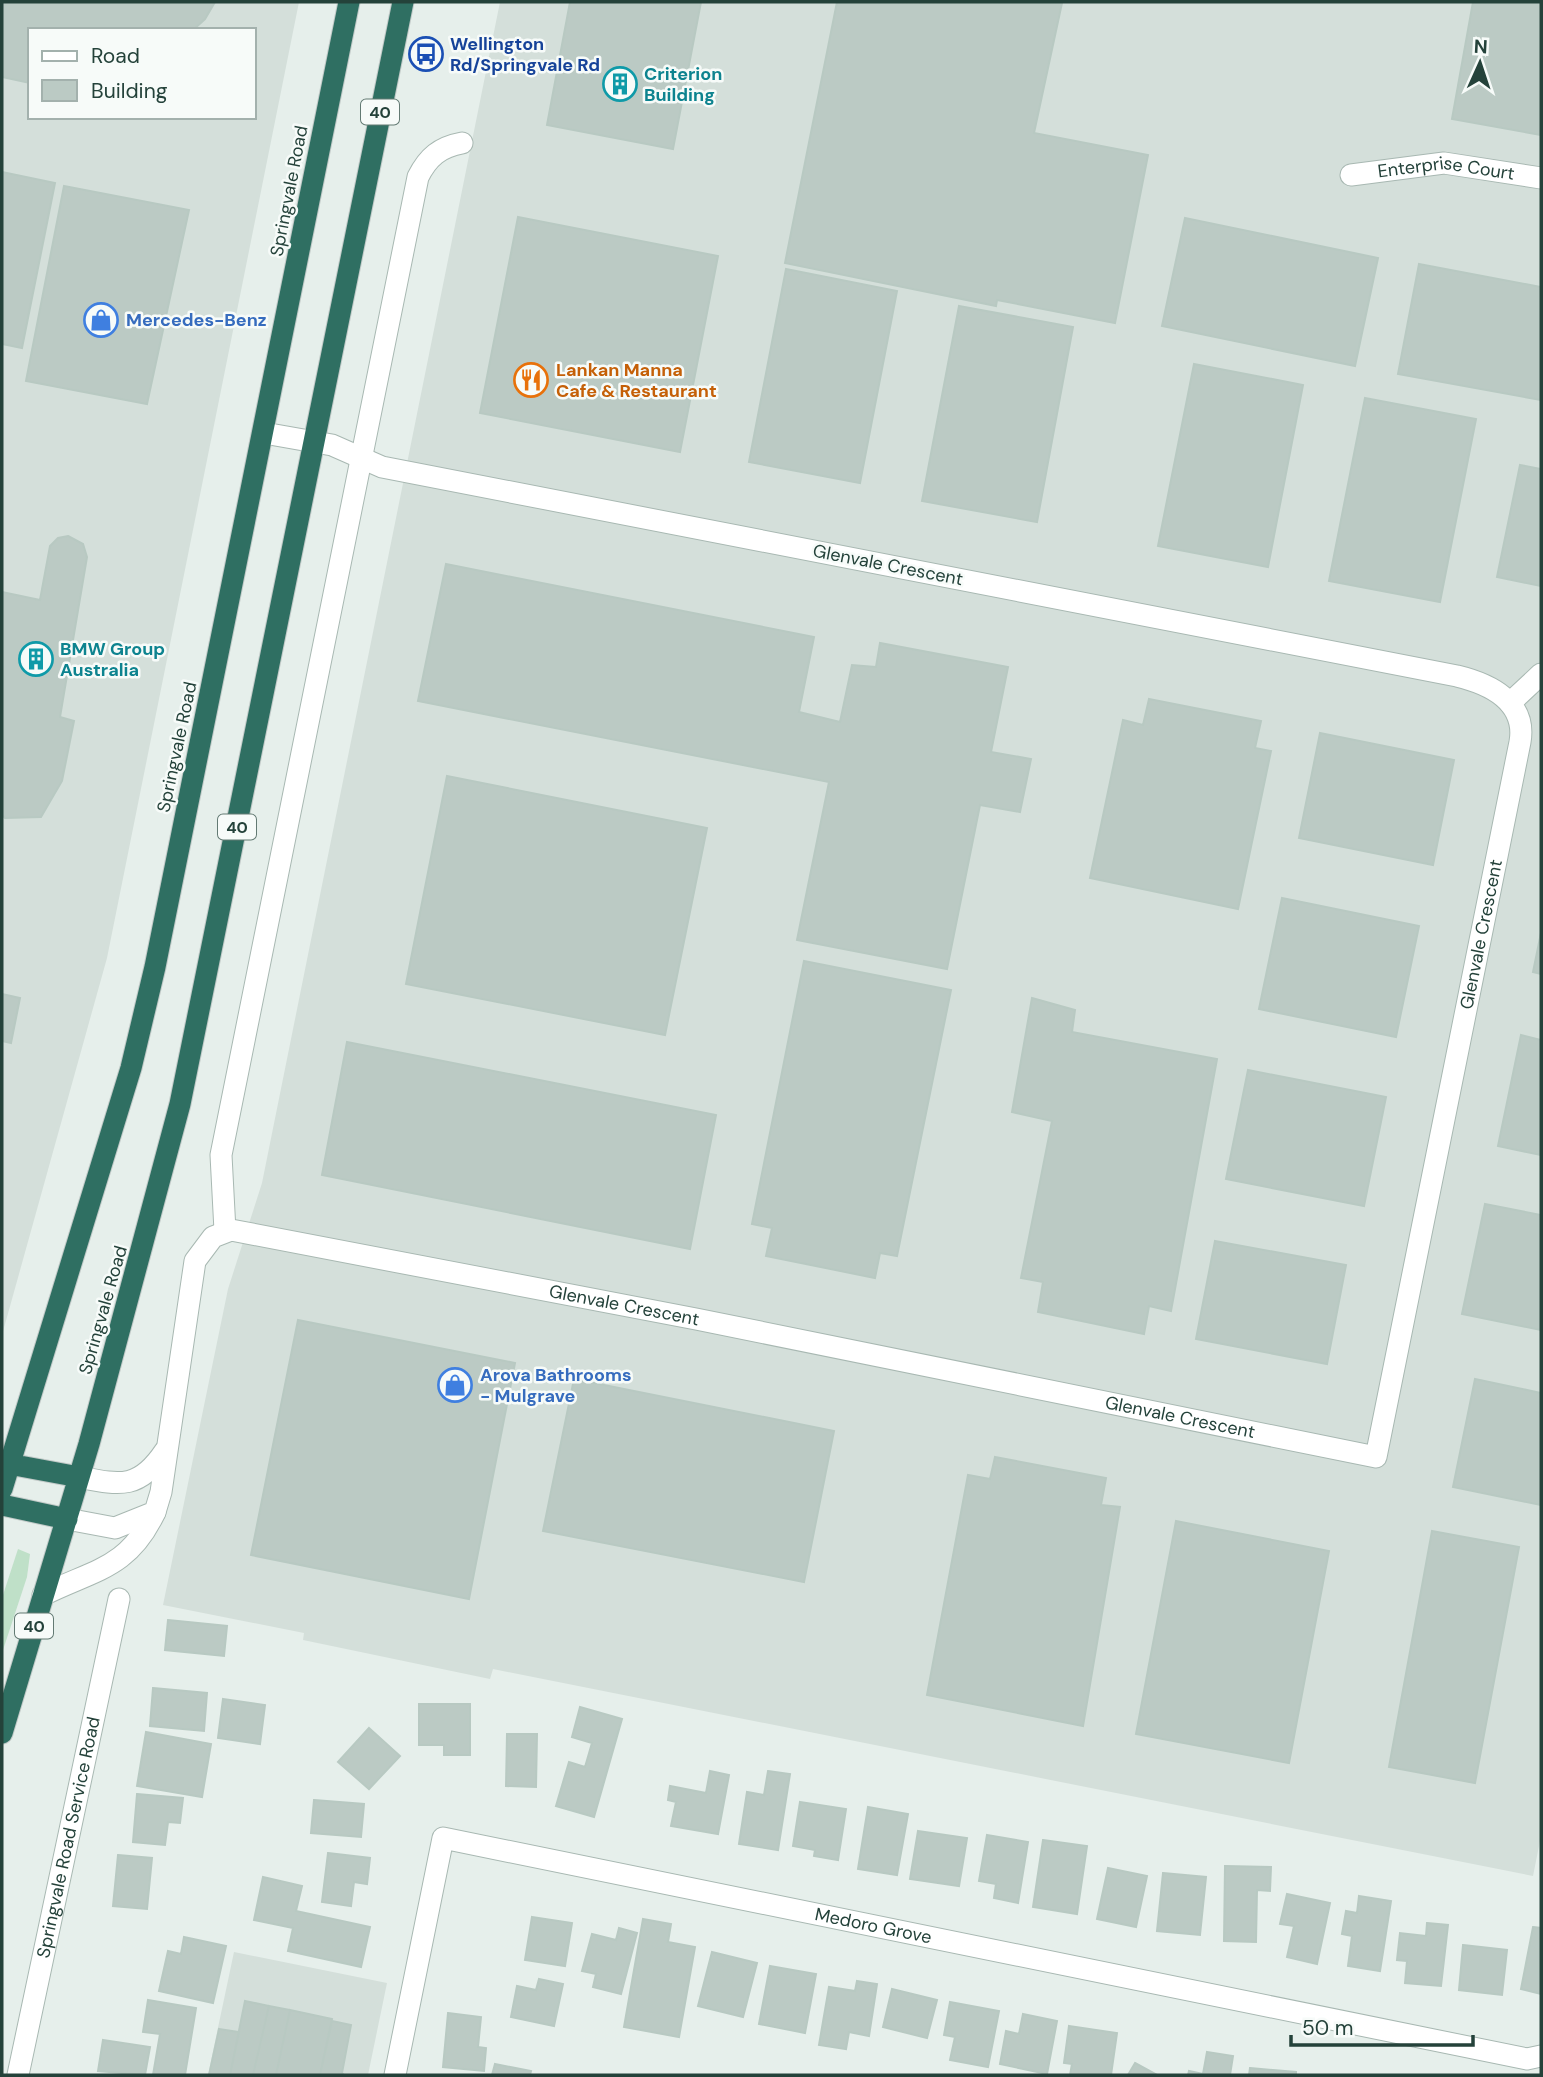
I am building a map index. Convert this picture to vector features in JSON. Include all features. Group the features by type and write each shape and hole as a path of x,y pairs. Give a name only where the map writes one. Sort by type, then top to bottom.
{"highway":[{"name":"Springvale Road","path":"2,1489 5,1463 135,1056 264,433 349,2"},
{"name":"Springvale Road","path":"2,1733 139,1268 180,1104 403,2"},
{"path":"5,1463 79,1477"},
{"path":"2,1505 67,1519"}],"street":[{"path":"44,1595 126,1555 143,1535 155,1512 161,1492 195,1261 206,1243 225,1231 221,1155 364,457 418,177 429,159 445,146 462,144"},
{"name":"Enterprise Court","path":"1351,175 1444,163 1541,178"},
{"name":"Glenvale Crescent","path":"225,1231 710,1322 1376,1457 1522,731 1522,720 1510,703 1489,686 1457,676 382,467 364,457 315,442 264,433"},
{"path":"1510,703 1541,674"},
{"path":"79,1477 127,1483 144,1475 165,1451"},
{"path":"67,1519 115,1528 155,1512"},
{"name":"Springvale Road Service Road","path":"18,2075 119,1599"},
{"name":"Medoro Grove","path":"395,2075 443,1838 1527,2059 1541,2056"}],"shaded area":[{"path":"2,2 299,2 107,958 2,1335"},
{"path":"500,2 1541,2 1541,1836 1533,1876 493,1669 490,1679 303,1640 304,1633 163,1605 228,1289 262,1183"},
{"path":"234,1952 387,1983 368,2075 208,2075"}],"green space":[{"path":"18,1549 30,1554 27,1577 2,1653 2,1598"}],"building":[{"path":"2,2 215,2 205,19 195,28 28,28 28,83 2,77"},
{"name":"Criterion Building","path":"570,2 701,2 673,149 547,125"},
{"path":"837,2 1062,3 1034,133 1148,155 1115,323 997,300 996,306 785,263"},
{"path":"1473,2 1541,2 1541,135 1452,119"},
{"path":"2,172 55,183 22,348 2,344"},
{"name":"Mercedes-Benz","path":"64,186 189,210 147,404 26,381"},
{"path":"518,217 718,256 680,452 480,413"},
{"path":"1185,218 1378,258 1355,366 1162,326"},
{"path":"1419,264 1541,287 1541,400 1398,374"},
{"path":"786,269 897,291 860,483 749,462"},
{"path":"959,306 1073,327 1037,522 922,501"},
{"path":"1194,364 1303,385 1268,567 1158,546"},
{"path":"1365,398 1476,419 1440,602 1329,581"},
{"path":"1520,465 1541,469 1541,586 1497,577"},
{"name":"BMW Group Australia","path":"68,536 83,544 87,557 60,717 74,721 62,781 41,817 5,818 2,815 2,592 40,600 50,546 58,538"},
{"path":"446,564 814,637 799,712 840,722 852,665 876,667 880,643 1008,667 991,752 1031,759 1020,812 980,805 947,969 797,940 829,782 418,701"},
{"path":"1149,699 1261,721 1255,748 1271,751 1238,909 1090,878 1123,720 1143,725"},
{"path":"1320,733 1454,760 1433,865 1299,838"},
{"path":"447,776 707,828 665,1035 406,984"},
{"path":"1282,898 1419,926 1396,1037 1259,1009"},
{"path":"1541,933 1541,974 1533,972"},
{"path":"804,961 951,990 897,1256 880,1253 875,1278 766,1256 772,1228 752,1224"},
{"path":"2,994 20,998 11,1043 2,1041"},
{"path":"1032,998 1075,1010 1072,1032 1217,1059 1171,1311 1149,1306 1144,1334 1038,1312 1043,1282 1021,1278 1052,1121 1012,1112"},
{"path":"1521,1035 1541,1040 1541,1155 1498,1146"},
{"path":"347,1042 716,1115 690,1249 322,1175"},
{"path":"1248,1070 1386,1097 1364,1206 1226,1179"},
{"path":"1485,1204 1541,1215 1541,1330 1462,1314"},
{"path":"1215,1241 1346,1265 1327,1364 1196,1339"},
{"path":"298,1320 515,1363 469,1599 251,1555"},
{"path":"574,1379 834,1431 804,1582 543,1531"},
{"path":"1475,1379 1541,1393 1541,1505 1453,1487"},
{"path":"995,1457 1106,1478 1101,1505 1120,1507 1083,1726 927,1695 968,1475 990,1479"},
{"path":"1176,1521 1329,1551 1289,1763 1136,1734"},
{"path":"1432,1531 1519,1547 1475,1783 1389,1767"},
{"path":"168,1620 227,1626 224,1656 165,1650"},
{"path":"153,1688 207,1693 204,1731 150,1726"},
{"path":"223,1699 265,1705 260,1744 218,1738"},
{"path":"419,1704 470,1704 470,1755 444,1755 444,1745 419,1745"},
{"path":"580,1707 622,1719 594,1817 556,1806 569,1762 585,1767 592,1743 572,1737"},
{"path":"369,1728 400,1756 369,1789 338,1762"},
{"path":"146,1732 211,1744 202,1797 137,1786"},
{"path":"507,1734 537,1734 536,1787 506,1786"},
{"path":"710,1771 729,1775 718,1834 671,1826 676,1802 668,1800 670,1786 706,1793"},
{"path":"768,1771 790,1774 778,1850 739,1844 747,1792 764,1795"},
{"path":"137,1794 183,1798 180,1823 168,1822 165,1845 133,1842"},
{"path":"314,1800 364,1804 361,1837 311,1833"},
{"path":"800,1802 846,1809 838,1860 814,1856 815,1850 793,1846"},
{"path":"868,1807 908,1814 897,1875 858,1869"},
{"path":"918,1831 967,1838 959,1886 910,1879"},
{"path":"987,1835 1028,1842 1018,1903 994,1898 996,1884 979,1881"},
{"path":"1043,1840 1087,1846 1077,1914 1033,1907"},
{"path":"328,1853 370,1858 367,1884 354,1882 351,1906 322,1902"},
{"path":"118,1855 152,1858 147,1909 113,1906"},
{"path":"1225,1866 1271,1867 1270,1891 1257,1890 1256,1942 1224,1941"},
{"path":"1108,1868 1147,1876 1136,1927 1097,1919"},
{"path":"1163,1873 1206,1877 1200,1935 1157,1931"},
{"path":"263,1877 302,1886 296,1911 370,1927 361,1967 288,1951 293,1928 254,1920"},
{"path":"1287,1894 1330,1903 1317,1964 1287,1957 1294,1926 1280,1924"},
{"path":"1359,1896 1391,1901 1380,1971 1348,1966 1352,1936 1342,1934 1346,1911 1357,1913"},
{"path":"532,1917 572,1923 565,1966 525,1960"},
{"path":"643,1919 671,1924 668,1942 695,1947 679,2037 624,2027"},
{"path":"1427,1923 1448,1925 1441,1986 1405,1983 1407,1961 1397,1960 1400,1933 1426,1936"},
{"path":"1533,1927 1541,1928 1541,1994 1521,1989"},
{"path":"619,1928 637,1933 621,1994 593,1987 596,1974 582,1971 592,1934 616,1940"},
{"path":"184,1937 226,1946 213,2003 159,1991 168,1951 181,1954"},
{"path":"1463,1945 1507,1950 1502,1995 1459,1990"},
{"path":"712,1952 757,1963 743,2017 698,2006"},
{"path":"770,1966 816,1974 805,2033 759,2024"},
{"path":"539,1979 563,1984 554,2026 511,2017 517,1986 536,1990"},
{"path":"857,1981 877,1984 869,2036 849,2032 846,2049 819,2045 829,1987 855,1991"},
{"path":"892,1989 937,2000 927,2038 883,2027"},
{"path":"148,2000 196,2008 185,2075 153,2075 160,2034 143,2032"},
{"path":"245,2001 269,2006 253,2075 230,2075"},
{"path":"950,2002 999,2011 988,2067 950,2060 955,2037 944,2035"},
{"path":"269,2006 290,2010 276,2075 253,2075"},
{"path":"290,2010 332,2019 320,2075 276,2075"},
{"path":"448,2013 481,2017 478,2047 486,2048 484,2071 443,2067"},
{"path":"1023,2014 1057,2021 1047,2074 1000,2064 1006,2031 1019,2034"},
{"path":"332,2021 351,2025 342,2073 344,2075 320,2075"},
{"path":"1069,2026 1117,2033 1111,2075 1070,2075 1072,2064 1064,2063"},
{"path":"219,2029 239,2032 230,2075 209,2075"},
{"path":"103,2040 150,2047 145,2075 98,2071"},
{"path":"1207,2052 1233,2056 1230,2075 1188,2075 1189,2071 1203,2074"},
{"path":"1135,2063 1157,2075 1128,2075"},
{"path":"495,2064 531,2071 530,2075 492,2075"},
{"path":"1250,2068 1296,2072 1296,2075 1249,2075"}],"place":[{"name":"Wellington Rd/Springvale Rd","path":"426,54"},
{"name":"Criterion Building","path":"620,84"},
{"name":"Mercedes-Benz","path":"101,320"},
{"name":"Lankan Manna Cafe & Restaurant","path":"531,380"},
{"name":"BMW Group Australia","path":"36,659"},
{"name":"Arova Bathrooms - Mulgrave","path":"455,1385"}]}
